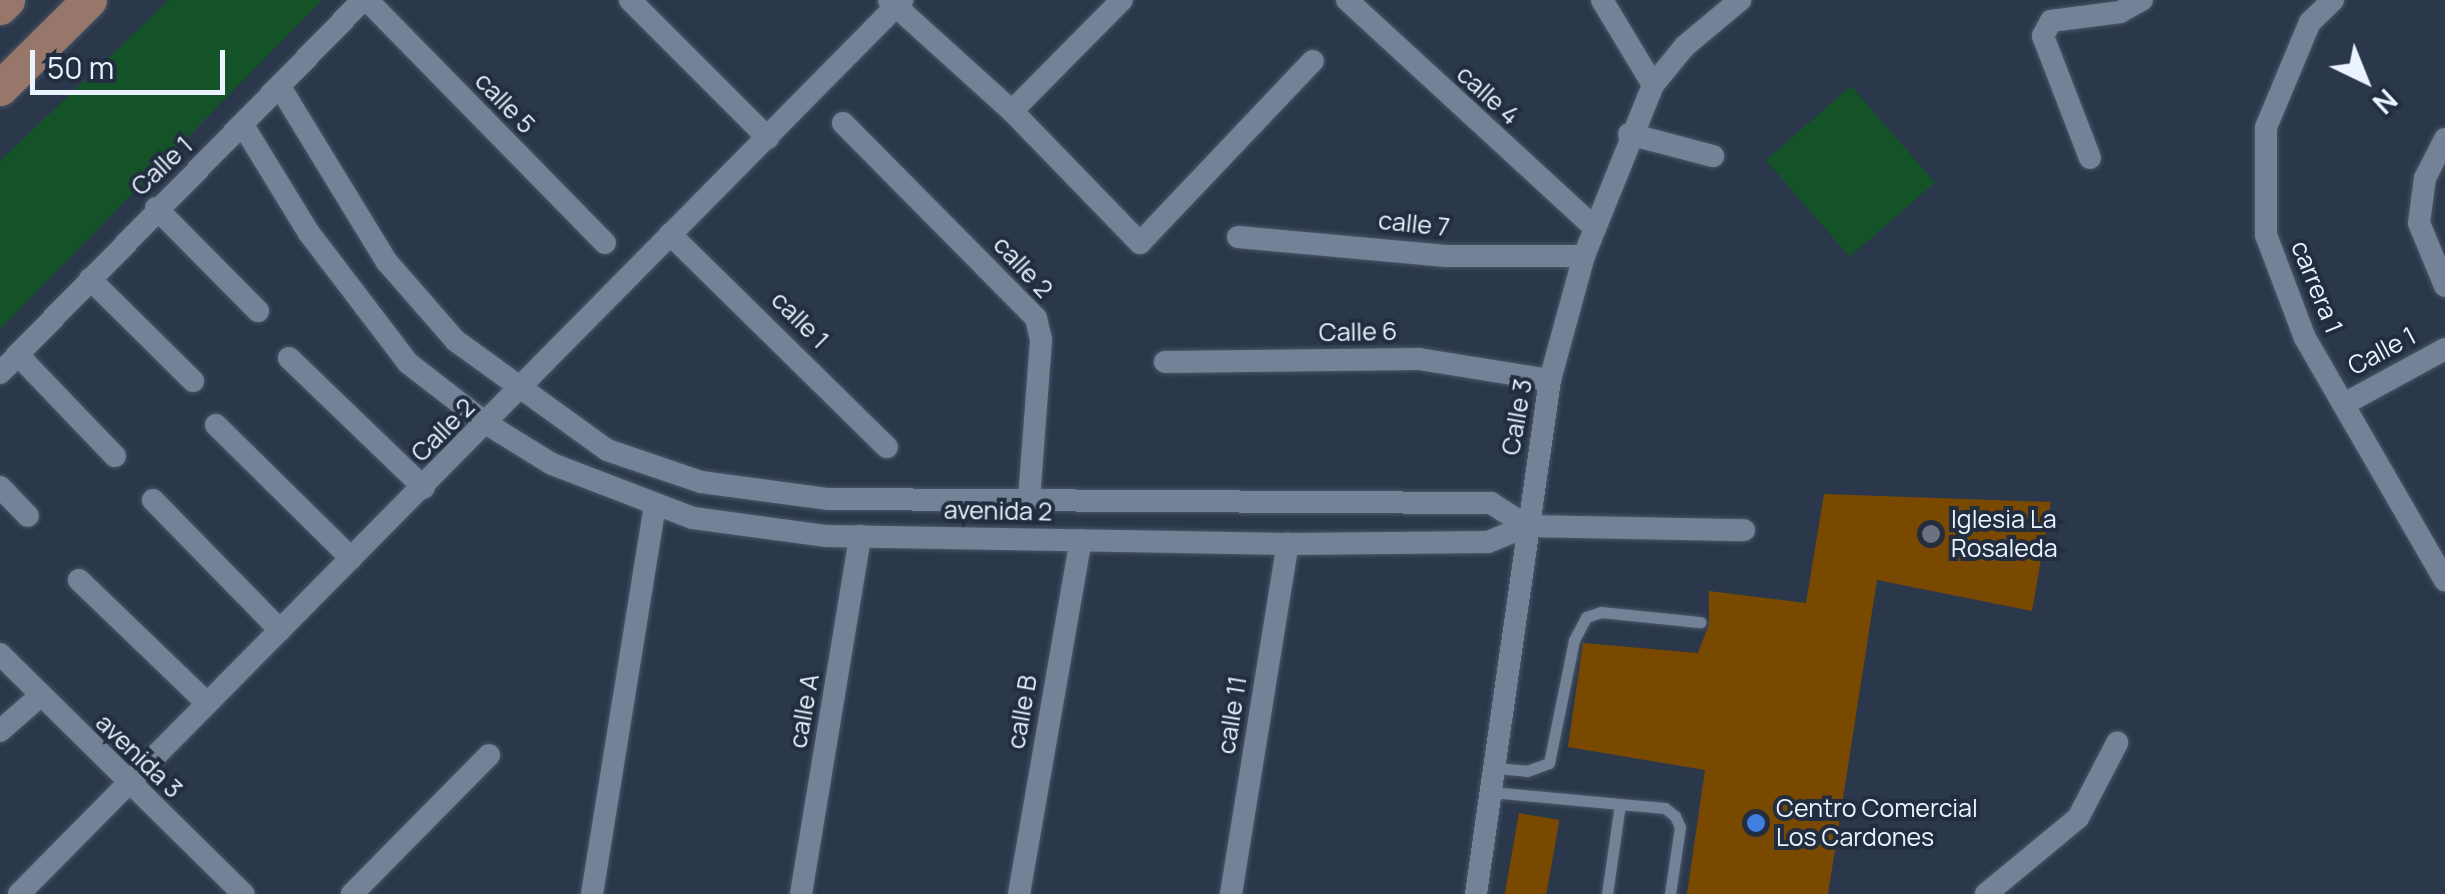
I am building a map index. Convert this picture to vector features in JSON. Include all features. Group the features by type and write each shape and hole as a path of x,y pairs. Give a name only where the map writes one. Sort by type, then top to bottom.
{"main road":[{"path":"0,8 7,0"},
{"path":"0,88 89,0"}],"street":[{"name":"Calle 1","path":"0,373 156,208 244,127 365,0"},
{"name":"calle 5","path":"365,0 605,243"},
{"path":"630,0 768,138"},
{"path":"1012,111 1122,0"},
{"name":"calle 4","path":"1347,0 1594,228"},
{"path":"1602,0 1653,85"},
{"name":"Calle 3","path":"1476,894 1550,380 1584,256 1629,134 1653,85 1686,46 1740,0"},
{"path":"2090,158 2043,36 2051,21 2120,12 2142,0"},
{"name":"carrera 1","path":"2333,0 2310,22 2266,127 2266,235 2305,338 2444,575"},
{"path":"895,2 1012,111 1140,243 1313,61"},
{"name":"Calle 2","path":"19,894 520,391 895,2"},
{"path":"280,87 387,262 456,341 520,391 607,450 702,482 829,498 1491,504 1527,526 1744,530"},
{"name":"calle 2","path":"842,123 1036,318 1041,340 1030,500"},
{"name":"avenida 2","path":"244,127 373,323 408,363 487,424 592,484 693,518 860,536 1288,544 1488,542 1527,526"},
{"path":"1629,134 1713,156"},
{"path":"2445,139 2425,178 2418,224 2445,286"},
{"path":"156,208 258,311"},
{"name":"calle 1","path":"670,234 888,448"},
{"name":"calle 7","path":"1238,237 1446,256 1584,256"},
{"path":"90,279 192,382"},
{"name":"Calle 1","path":"2346,402 2445,349"},
{"path":"18,355 115,456"},
{"path":"288,358 424,488"},
{"name":"Calle 6","path":"1166,362 1419,359 1550,380"},
{"path":"216,424 351,558"},
{"path":"0,487 28,516"},
{"path":"152,500 280,630"},
{"path":"592,894 656,505"},
{"name":"calle A","path":"801,894 860,536"},
{"name":"calle B","path":"1019,894 1081,540"},
{"name":"calle 11","path":"1231,894 1288,544"},
{"path":"79,580 207,703"},
{"name":"avenida 3","path":"0,654 128,785 244,894"},
{"path":"0,731 39,697"},
{"path":"1986,894 2078,818 2117,744"},
{"path":"352,894 489,756"}],"lane":[{"path":"1495,768 1528,771 1550,763 1574,640 1586,618 1601,612 1700,622"},
{"path":"1491,792 1665,808 1676,816 1670,894"},
{"path":"1607,894 1620,804"}],"green space":[{"path":"169,0 322,0 0,329 0,161"},
{"path":"1851,86 1935,183 1850,257 1766,160"}],"building":[{"path":"1824,494 2051,502 2032,611 1877,580 1828,894 1687,894 1705,770 1568,747 1583,643 1698,653 1709,624 1709,591 1806,603"},
{"path":"1519,813 1559,820 1546,894 1505,894"}],"place":[{"name":"Iglesia La Rosaleda","path":"1931,534"},
{"name":"Centro Comercial Los Cardones","path":"1756,823"}]}
